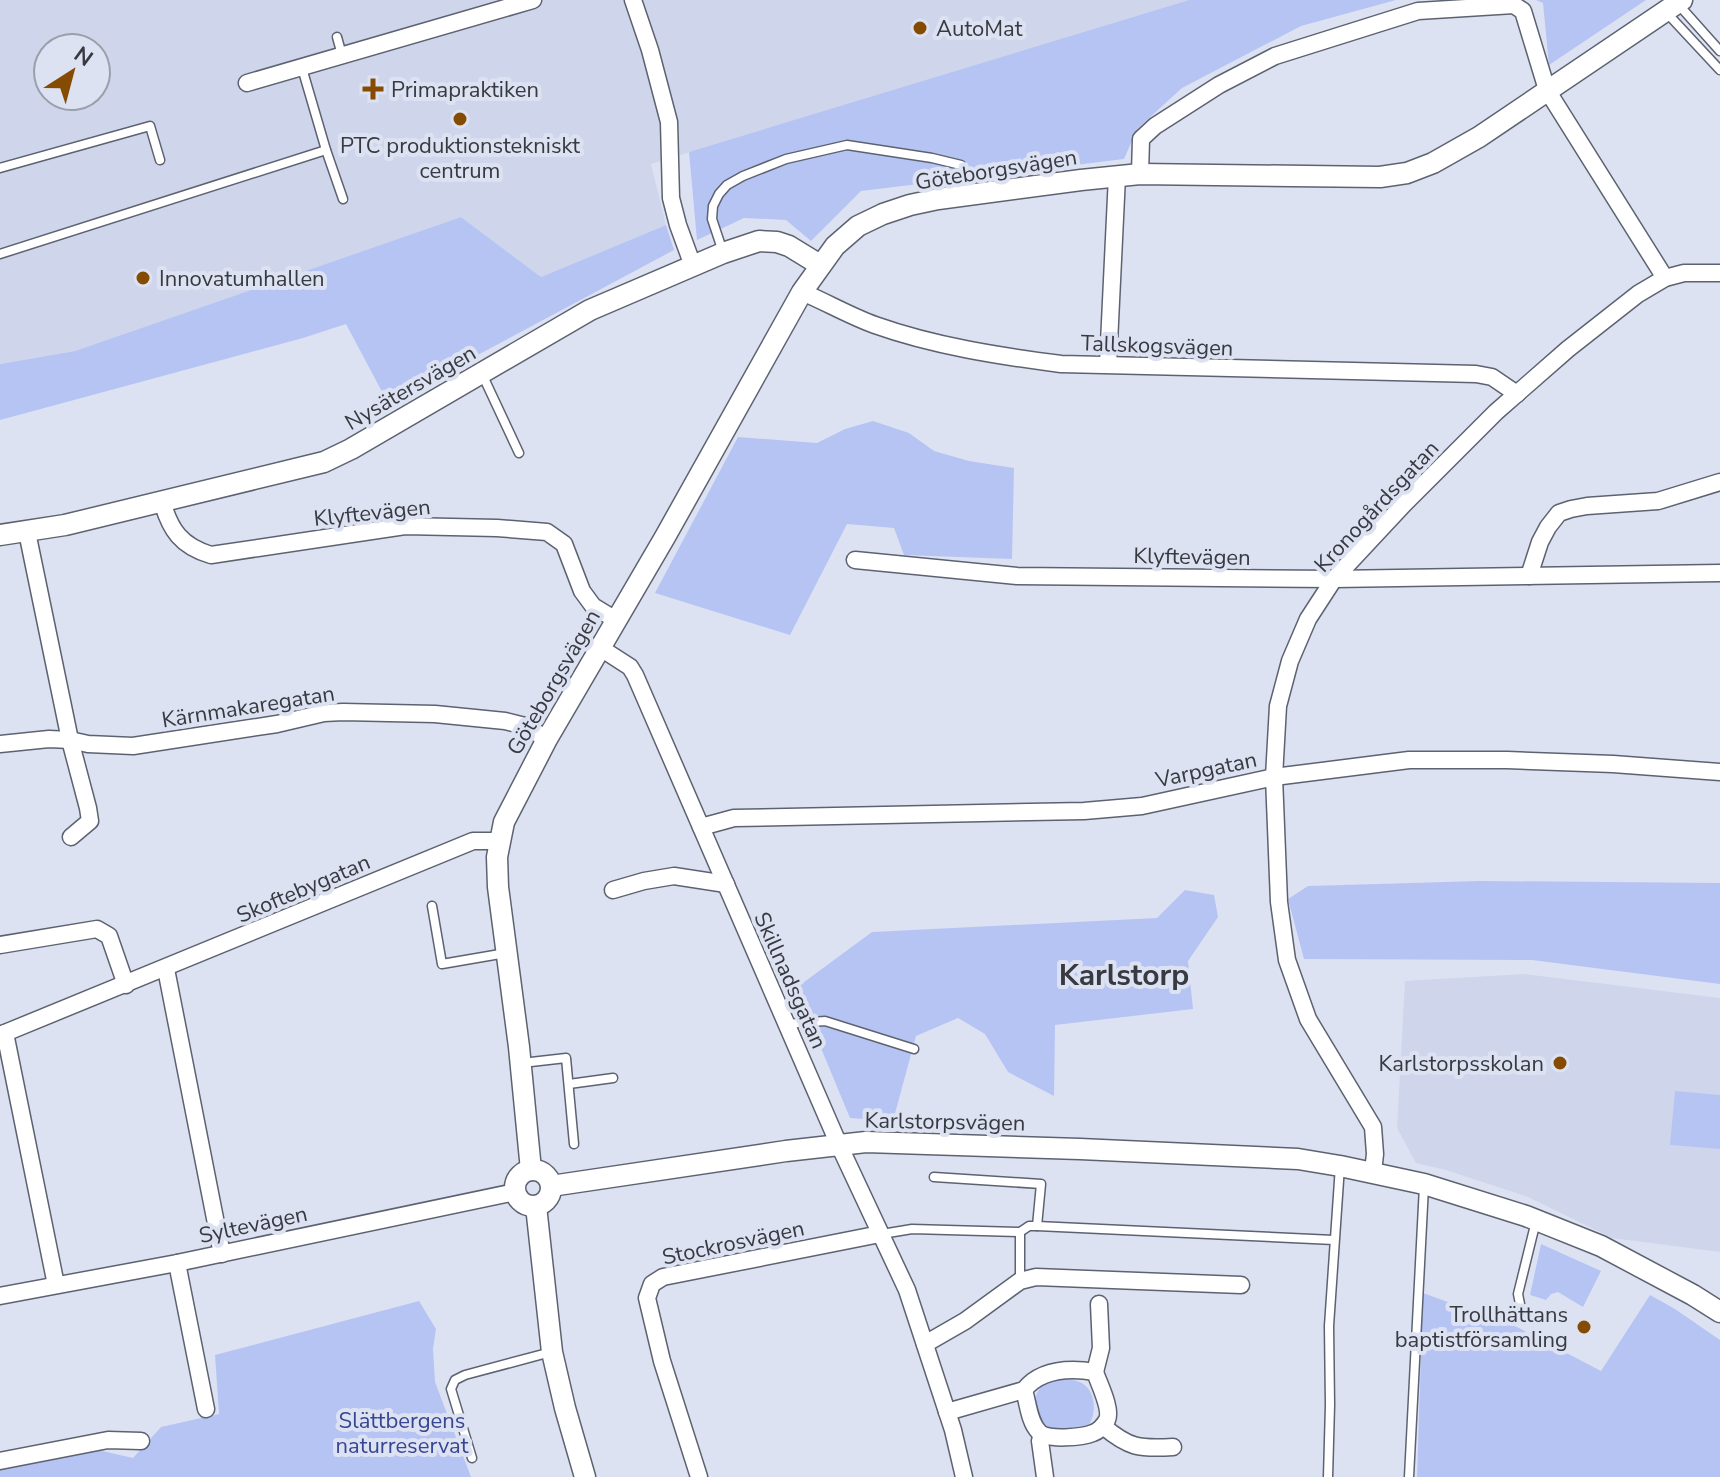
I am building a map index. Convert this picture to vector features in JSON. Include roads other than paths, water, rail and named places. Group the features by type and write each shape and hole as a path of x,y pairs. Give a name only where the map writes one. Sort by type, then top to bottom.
{"street":[{"path":"247,83 533,0"},
{"path":"633,0 669,122 671,198 693,266"},
{"name":"Göteborgsvägen","path":"531,1170 521,1063 498,887 497,857 504,822 547,739 665,537 802,292 835,246 858,226 910,205 1117,176 1380,177 1407,173 1433,163 1479,137 1675,4"},
{"path":"1140,174 1141,139 1155,126 1219,85 1275,56 1418,11 1514,5 1523,11 1547,90 1665,278"},
{"path":"1108,364 1117,176"},
{"name":"Nysätersvägen","path":"0,535 65,525 324,462 590,310 723,253 759,241 789,246 820,265"},
{"name":"Kronogårdsgatan","path":"1373,1172 1373,1127 1308,1019 1287,960 1279,902 1274,777 1278,706 1290,661 1308,619 1334,579 1496,412 1568,349 1638,294 1665,278 1684,273 1720,273"},
{"name":"Tallskogsvägen","path":"802,292 874,325 949,346 1013,358 1061,364 1476,374 1492,377 1517,394"},
{"path":"1529,576 1540,542 1559,513 1587,506 1658,501 1720,482"},
{"name":"Klyftevägen","path":"162,501 167,519 182,541 197,551 211,555 405,526 547,532 564,544 582,591 593,606 616,620"},
{"path":"27,532 90,821 71,837"},
{"name":"Klyftevägen","path":"855,560 1017,576 1334,579 1720,573"},
{"name":"Skillnadsgatan","path":"599,647 630,667 635,675 839,1145 907,1290 947,1412 964,1477"},
{"name":"Kärnmakaregatan","path":"0,744 49,739 133,746 343,712 435,714 505,721 525,726 547,739"},
{"name":"Varpgatan","path":"701,827 734,818 1084,811 1142,806 1274,777 1409,760 1583,763 1720,772"},
{"name":"Skoftebygatan","path":"2,1034 473,841 499,841"},
{"path":"613,890 674,876 726,884"},
{"path":"0,945 97,929 109,936 126,985"},
{"path":"166,969 222,1254"},
{"path":"2,1034 56,1285"},
{"name":"Karlstorpsvägen","path":"551,1186 866,1142 1298,1159 1424,1184 1536,1220 1601,1246 1720,1312"},
{"path":"531,1170 544,1174 551,1186 547,1199 536,1206 522,1202 515,1192 517,1180 531,1170"},
{"name":"Syltevägen","path":"0,1296 222,1254 515,1192"},
{"path":"536,1206 552,1352 585,1477"},
{"name":"Stockrosvägen","path":"699,1477 662,1361 647,1298 652,1284 663,1277 880,1234"},
{"path":"177,1263 206,1409"},
{"path":"925,1344 965,1321 1020,1281 1036,1277 1241,1285"},
{"path":"1024,1390 1033,1424 1042,1435 1054,1438 1092,1434 1103,1426 1109,1412 1095,1372 1101,1348 1099,1304"},
{"path":"947,1412 1024,1390 1045,1374 1075,1369 1095,1372"},
{"path":"1103,1426 1117,1438 1142,1449 1173,1447"},
{"path":"1042,1435 1040,1441 1045,1477"},
{"path":"0,1461 108,1440 141,1441"}],"lane":[{"path":"1675,4 1720,51"},
{"path":"1675,4 1720,70"},
{"path":"337,37 342,55"},
{"path":"302,68 343,199"},
{"path":"0,168 150,126 160,160"},
{"path":"723,253 712,219 713,206 719,194 743,176 786,159 847,145 961,165"},
{"path":"0,254 326,150"},
{"path":"481,373 519,453"},
{"path":"432,906 442,964 507,953"},
{"path":"787,1024 825,1021 914,1049"},
{"path":"521,1063 566,1058 574,1144"},
{"path":"569,1084 613,1078"},
{"path":"1328,1477 1329,1326 1340,1166"},
{"path":"934,1177 1041,1184 1037,1226"},
{"path":"1409,1477 1424,1184"},
{"path":"1521,1309 1518,1294 1536,1220"},
{"path":"880,1234 912,1229 1020,1232 1029,1226 1037,1226 1334,1240"},
{"path":"1020,1232 1020,1281"},
{"path":"472,1458 451,1389 455,1380 552,1352"}],"place":[{"name":"AutoMat","path":"920,28"},
{"name":"Primapraktiken","path":"373,89"},
{"name":"PTC produktionstekniskt centrum","path":"460,119"},
{"name":"Innovatumhallen","path":"143,278"},
{"name":"Karlstorpsskolan","path":"1560,1063"},
{"name":"Trollhättans baptistförsamling","path":"1584,1327"}],"district":[{"name":"Karlstorp","path":"1124,975"}],"park label":[{"name":"Slättbergens naturreservat","path":"402,1432"}]}
